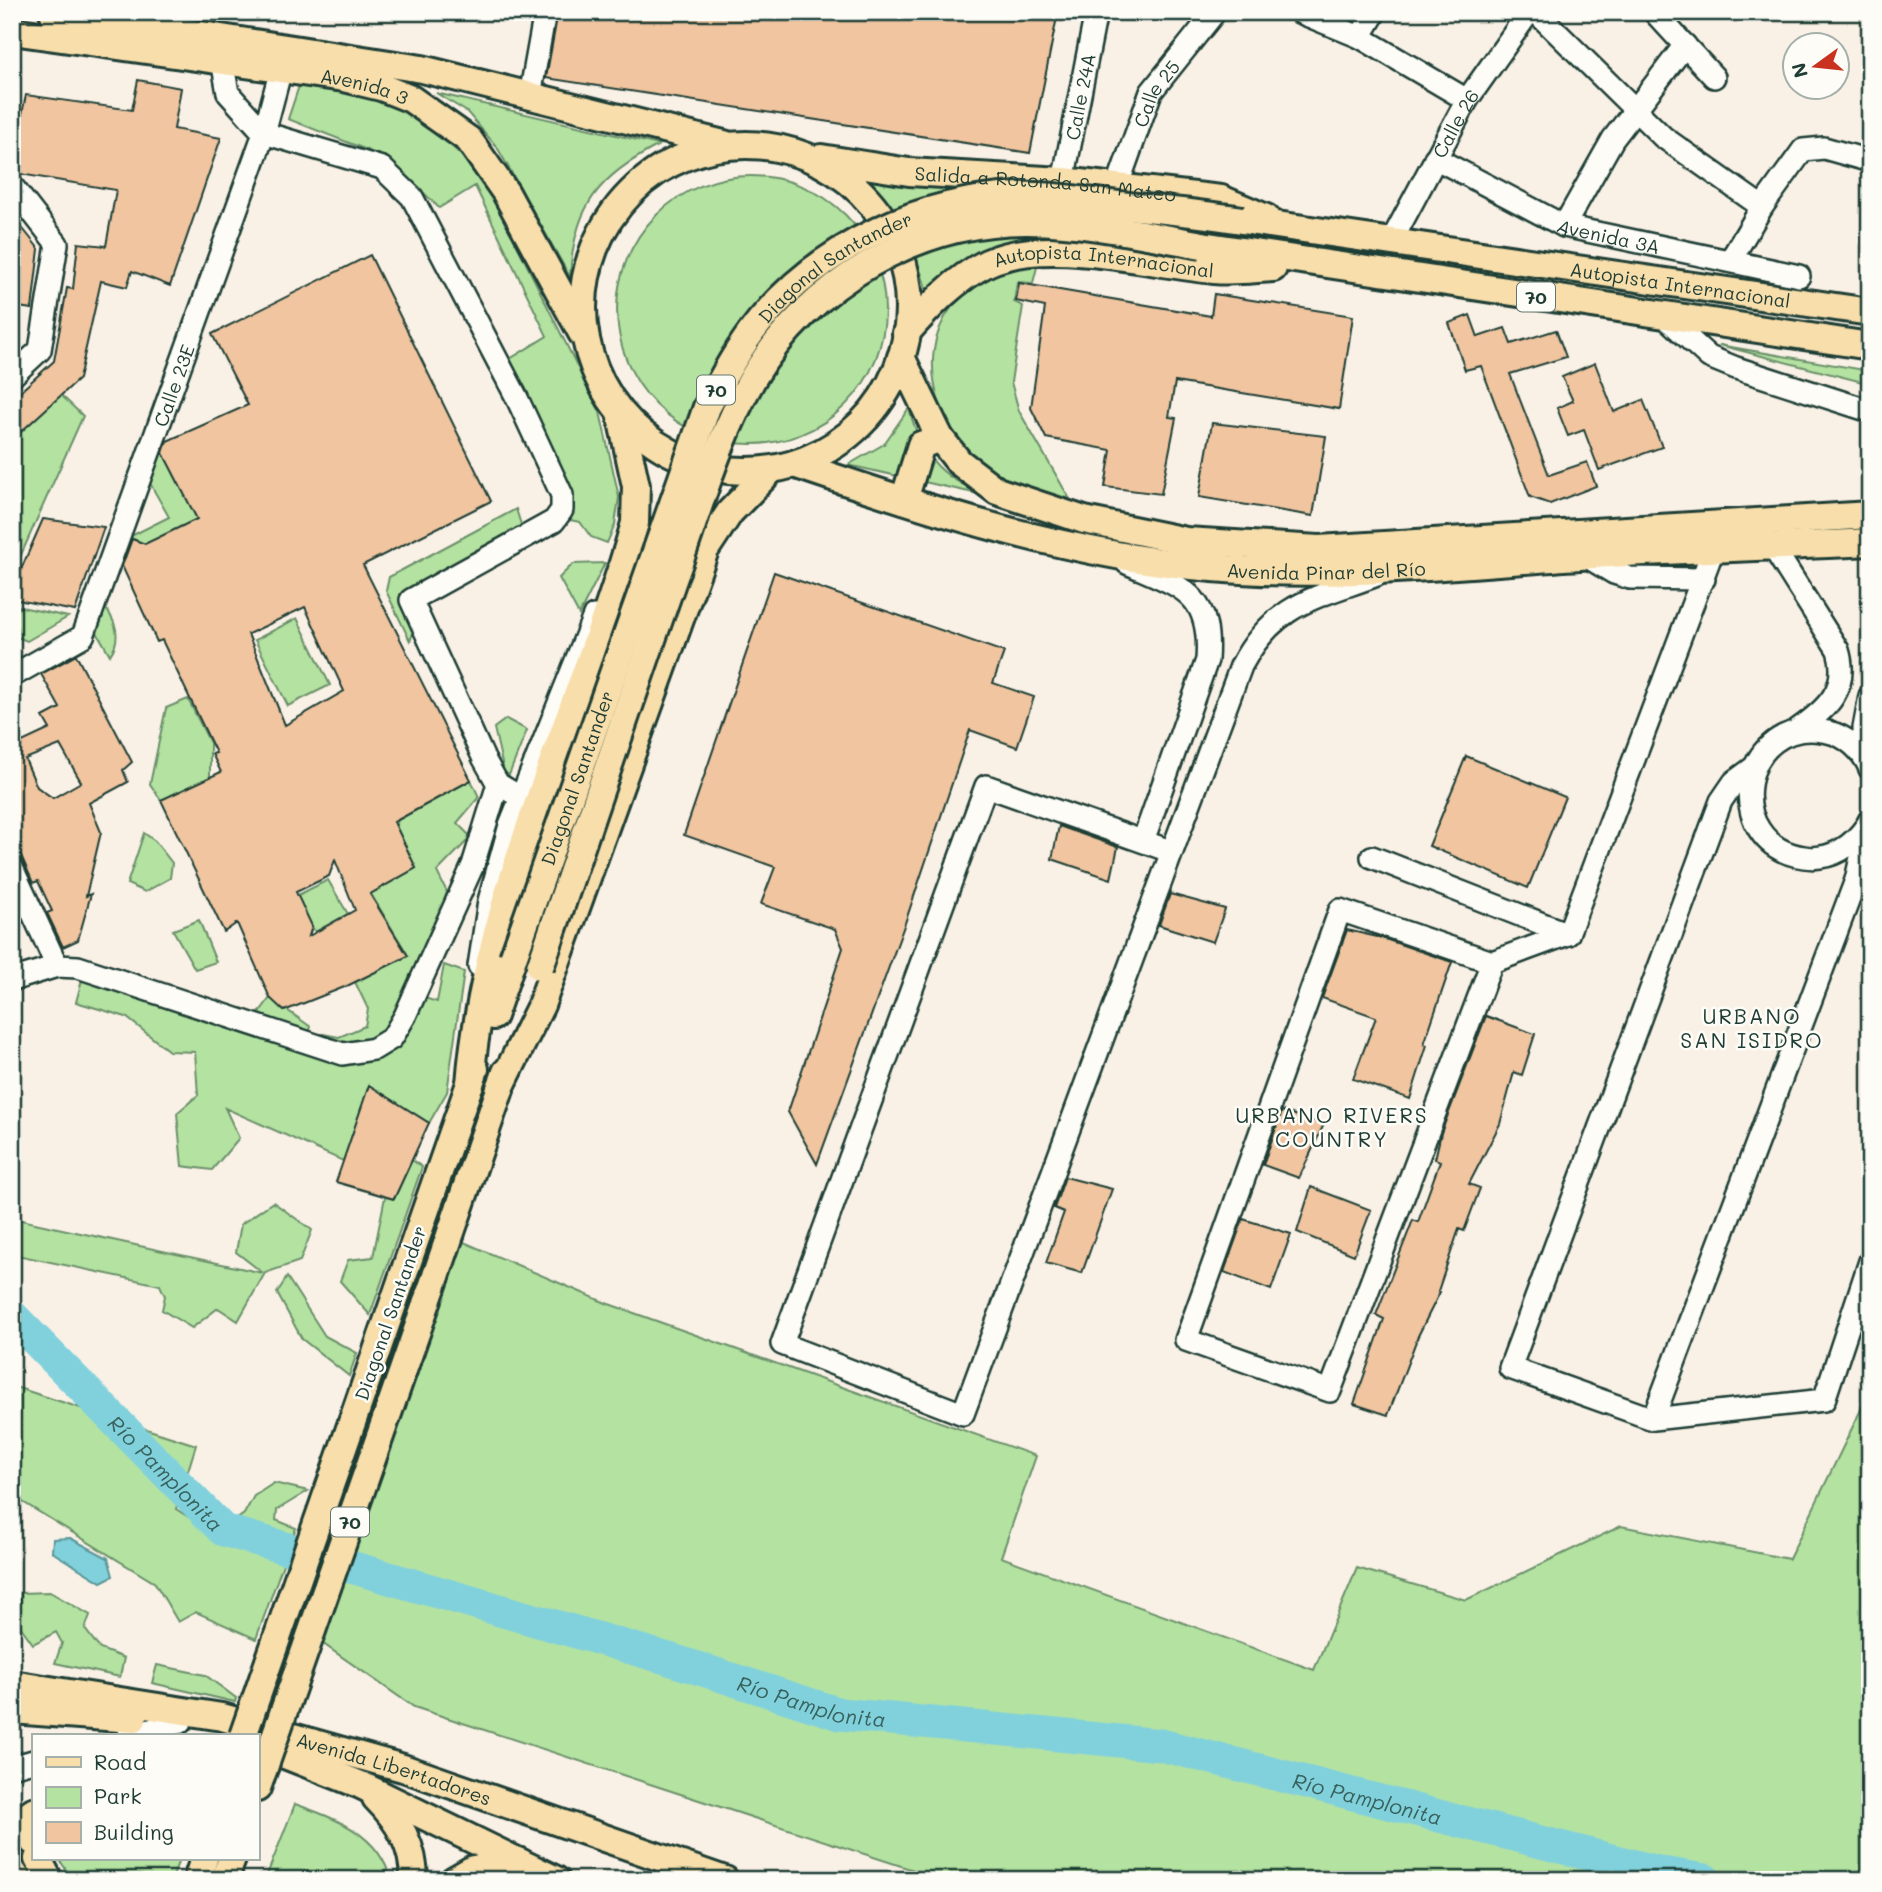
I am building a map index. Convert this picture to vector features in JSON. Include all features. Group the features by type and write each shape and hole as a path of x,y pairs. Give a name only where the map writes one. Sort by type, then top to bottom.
{"main road":[{"name":"Avenida 3","path":"53,12 422,69 729,146"},
{"name":"Avenida 3","path":"12,31 344,78 381,87 411,99 460,131 495,174 588,344"},
{"path":"729,146 765,146 803,156 851,184 884,222 898,252 906,284 904,345 889,386 861,424 823,452 783,467 720,469 687,460 650,439 619,410 601,381 588,344 584,315 585,285 595,247 614,213 656,172 691,155 729,146"},
{"name":"Salida a Rotonda San Mateo","path":"803,156 909,172 1063,181 1221,199 1284,226"},
{"name":"Diagonal Santander","path":"244,1734 707,407 732,359 760,321 788,292 819,266 856,241 930,210 972,201 1021,196 1242,220"},
{"name":"Autopista Internacional","path":"1242,220 1870,312"},
{"name":"Diagonal Santander","path":"260,1767 436,1276 649,646 732,418 753,377 800,316 832,288 866,265 904,247 976,227 1024,221 1072,223 1202,245"},
{"name":"Autopista Internacional","path":"1202,245 1870,346"},
{"name":"Autopista Internacional","path":"904,345 960,279 987,263 1015,253 1047,250 1218,270 1329,265"},
{"name":"Avenida Pinar del Río","path":"904,345 940,438 959,463 997,491 1084,520 1186,541 1319,549 1870,515"},
{"path":"470,1084 474,1031 495,943 522,855 635,523 638,500 619,410"},
{"path":"904,500 921,445 940,438"},
{"path":"500,1088 541,1006 705,550 730,512 783,467"},
{"name":"Avenida Pinar del Río","path":"783,467 1096,550 1185,565 1265,572 1389,570 1584,555 1870,542"},
{"name":"Avenida Libertadores","path":"12,1684 222,1717 403,1768 725,1880"},
{"path":"12,1710 181,1722 227,1734"},
{"name":"Avenida Libertadores","path":"260,1767 361,1785 556,1880"},
{"path":"361,1785 391,1813 403,1831 412,1855 414,1880"},
{"path":"39,1860 50,1880"},
{"path":"197,1880 204,1860"},
{"path":"224,1880 234,1860"},
{"path":"234,1860 234,1880"},
{"path":"454,1880 473,1869 520,1862"},
{"path":"12,1871 18,1880"}],"street":[{"path":"530,96 545,12"},
{"name":"Calle 24A","path":"1063,181 1096,12"},
{"name":"Calle 25","path":"1116,187 1151,92 1215,12"},
{"path":"1299,12 1360,37 1467,100"},
{"path":"1360,37 1375,12"},
{"name":"Calle 26","path":"1391,242 1467,100 1529,12"},
{"path":"1536,12 1663,137 1762,207"},
{"path":"1654,12 1714,77"},
{"path":"1564,226 1613,139 1685,46"},
{"path":"222,60 228,93 264,133 382,168 412,197 516,396 562,495 562,510 554,521 411,600 498,784 520,797"},
{"name":"Calle 23E","path":"12,676 83,636 264,133 281,69"},
{"path":"1730,261 1762,207 1804,150 1825,148 1870,161"},
{"name":"Avenida 3A","path":"1435,158 1564,226 1799,276"},
{"path":"12,186 57,244 40,350 12,376"},
{"path":"1665,317 1709,357 1870,411"},
{"path":"1773,547 1838,650 1842,664 1840,685 1833,700 1822,713 1777,739 1763,751 1753,768 1748,787 1749,807 1756,825 1769,841 1786,852 1804,857 1824,856 1843,850 1858,838 1870,821"},
{"path":"1096,550 1183,589 1200,606 1209,631 1207,660 1143,841"},
{"path":"1492,962 1330,1391 1186,1339 1340,909 1492,962 1568,934 1713,551"},
{"path":"1584,555 1614,573 1630,578 1704,579"},
{"path":"1170,850 986,786 782,1345 963,1414 1170,850 1241,666 1254,641 1271,622 1295,606 1389,570"},
{"path":"474,1031 485,921 500,856 520,797 583,640 617,578"},
{"path":"1868,764 1864,728 1870,696"},
{"path":"1795,731 1815,729 1835,733 1853,744 1868,764"},
{"path":"1753,768 1734,782 1721,801 1510,1368 1653,1419 1824,1400 1870,1261"},
{"path":"12,981 57,966 78,967 343,1054 374,1049 392,1038 418,988 473,865 498,784"},
{"path":"1159,797 1186,808"},
{"path":"1653,1419 1863,882 1870,821"},
{"path":"1372,857 1568,934"},
{"path":"12,867 57,966"},
{"path":"136,1734 181,1722"},
{"path":"12,1767 32,1761"}],"green space":[{"path":"303,74 360,86 421,117 482,175 600,412 619,497 615,525 607,543 591,537 580,522 554,517 569,485 510,359 547,336 475,186 439,208 399,168 367,150 288,119"},
{"path":"436,93 659,145 620,169 593,196 577,231 570,277 497,147 467,112"},
{"path":"751,176 802,186 846,215 875,259 885,310 875,361 846,405 802,434 751,444 700,434 656,405 627,361 617,310 627,259 656,215 700,186"},
{"path":"869,177 1034,198 1031,242 928,297 906,238 888,211 867,188"},
{"path":"1038,263 1033,283 1017,282 1014,302 1023,306 1011,382 1019,411 1071,501 1061,513 996,476 963,448 944,416 934,377 934,352 940,329 951,308 967,291 987,277 1011,268"},
{"path":"1719,345 1870,371 1870,384"},
{"path":"61,395 83,416 12,575 12,440"},
{"path":"909,408 921,442 938,466 963,485 996,498 848,465 884,444"},
{"path":"159,445 197,519 145,544 129,537 169,517 143,471"},
{"path":"516,509 524,534 419,590 424,605 410,641 386,591 389,577"},
{"path":"605,563 579,615 559,578 573,564"},
{"path":"101,602 116,628 116,641 110,655 95,629"},
{"path":"12,605 68,617 27,641 12,635"},
{"path":"297,618 330,685 288,706 255,640"},
{"path":"188,699 210,743 210,778 161,800 150,784 166,708"},
{"path":"506,719 527,730 509,775 504,772 494,728"},
{"path":"471,780 479,797 457,823 471,837 437,872 447,892 420,979 373,1048 323,1046 323,1034 339,1037 365,1026 368,1009 355,982 408,955 371,894 416,868 396,826 398,820"},
{"path":"144,833 155,841 172,863 170,878 145,892 127,884"},
{"path":"328,880 348,914 315,932 296,896"},
{"path":"199,920 216,962 195,969 173,930"},
{"path":"444,965 464,972 447,1092 429,1123 369,1086 343,1161 225,1108 239,1138 212,1170 182,1166 177,1113 198,1095 195,1052 169,1051 126,1017 76,1002 83,976 374,1053 418,996 437,1002"},
{"path":"270,998 311,1027 305,1042 251,1024"},
{"path":"412,1160 422,1167 370,1315 340,1281 348,1260 373,1257 385,1197 394,1199"},
{"path":"273,1202 312,1230 300,1261 265,1273 238,1321 218,1308 192,1328 162,1310 165,1296 160,1285 12,1254 12,1218 263,1273 236,1252 241,1224"},
{"path":"445,1234 606,1303 1036,1456 1001,1557 1314,1670 1357,1568 1466,1600 1621,1526 1789,1559 1867,1397 1870,1397 1870,1880 944,1880 414,1707 322,1643"},
{"path":"287,1277 325,1336 357,1353 349,1376 302,1339 277,1293"},
{"path":"12,1386 196,1445 176,1509 216,1534 244,1514 254,1496 274,1483 308,1491 277,1510 276,1520 296,1528 256,1639 196,1612 178,1622 155,1583 21,1501 12,1500"},
{"path":"50,1592 90,1615 85,1629 100,1649 124,1658 120,1677 55,1663 62,1643 56,1632 33,1644 18,1623 21,1593"},
{"path":"157,1665 205,1675 236,1698 235,1702 152,1683"},
{"path":"295,1804 354,1830 377,1851 391,1880 265,1880"},
{"path":"60,1860 179,1860 172,1880 73,1880"}],"water":[{"path":"70,1538 108,1558 113,1576 101,1582 52,1552 53,1539"}],"building":[{"path":"558,12 1058,12 1030,153 546,78"},
{"path":"138,80 181,88 174,129 221,138 170,286 132,271 127,287 101,281 79,379 12,440 12,399 54,361 67,288 73,289 78,243 106,246 116,190 20,174 21,158 12,157 12,127 19,128 26,95 132,110"},
{"path":"12,215 39,249 32,309 12,306"},
{"path":"370,255 491,501 363,565 471,780 394,822 416,868 370,894 408,956 347,986 284,1011 270,998 237,923 224,932 161,800 221,772 212,754 216,753 162,640 157,642 122,566 132,539 145,544 197,519 163,453 167,441 248,405 212,334","holes":["305,607 344,691 285,725 248,634","335,860 355,910 309,936 312,926 296,892 329,876"]},
{"path":"1019,283 1211,316 1214,294 1353,316 1339,409 1175,382 1169,417 1176,418 1161,494 1105,487 1111,450 1046,438 1031,408 1045,307 1016,301"},
{"path":"1470,315 1478,337 1505,328 1511,344 1556,330 1566,357 1510,374 1549,475 1587,462 1596,486 1550,504 1530,497 1481,366 1465,370 1449,323"},
{"path":"1595,363 1614,412 1643,400 1662,447 1599,470 1584,430 1568,436 1557,408 1573,401 1562,377"},
{"path":"1212,423 1326,436 1313,516 1199,497"},
{"path":"43,519 104,527 75,611 12,599 12,590"},
{"path":"774,572 1004,652 993,683 1034,697 1017,747 970,730 905,923 817,1164 788,1112 843,948 835,929 761,904 775,867 684,835"},
{"path":"76,655 132,762 123,770 128,782 89,803 101,832 86,896 91,894 78,940 63,947 47,913 52,911 38,881 33,883 12,835 12,731 18,744 50,729 43,717 60,708 41,674","holes":["60,745 81,782 53,798 37,787 25,759"]},
{"path":"1466,756 1565,797 1528,888 1429,846"},
{"path":"1059,826 1118,847 1111,879 1052,859"},
{"path":"1170,894 1225,909 1213,942 1159,925"},
{"path":"1347,930 1382,938 1452,962 1424,1044 1427,1045 1410,1099 1353,1079 1376,1017 1322,998"},
{"path":"1486,1016 1535,1034 1522,1075 1514,1072 1500,1124 1469,1184 1480,1188 1464,1231 1459,1229 1438,1291 1440,1292 1418,1336 1388,1415 1354,1404 1384,1319 1376,1315 1413,1220 1418,1222 1440,1161 1435,1159 1441,1133"},
{"path":"369,1085 429,1123 394,1199 336,1182"},
{"path":"1282,1111 1324,1124 1299,1178 1263,1165"},
{"path":"1065,1177 1112,1189 1082,1273 1046,1263 1064,1212 1054,1208"},
{"path":"1311,1187 1371,1210 1354,1255 1297,1232"},
{"path":"1243,1219 1291,1234 1271,1290 1224,1272"}],"waterway":[{"name":"Río Pamplonita","path":"12,1316 223,1530 669,1659 840,1714 1161,1745 1662,1873 1705,1880"}],"district":[{"name":"URBANO SAN ISIDRO","path":"1752,1027"},
{"name":"URBANO RIVERS COUNTRY","path":"1332,1126"}]}
